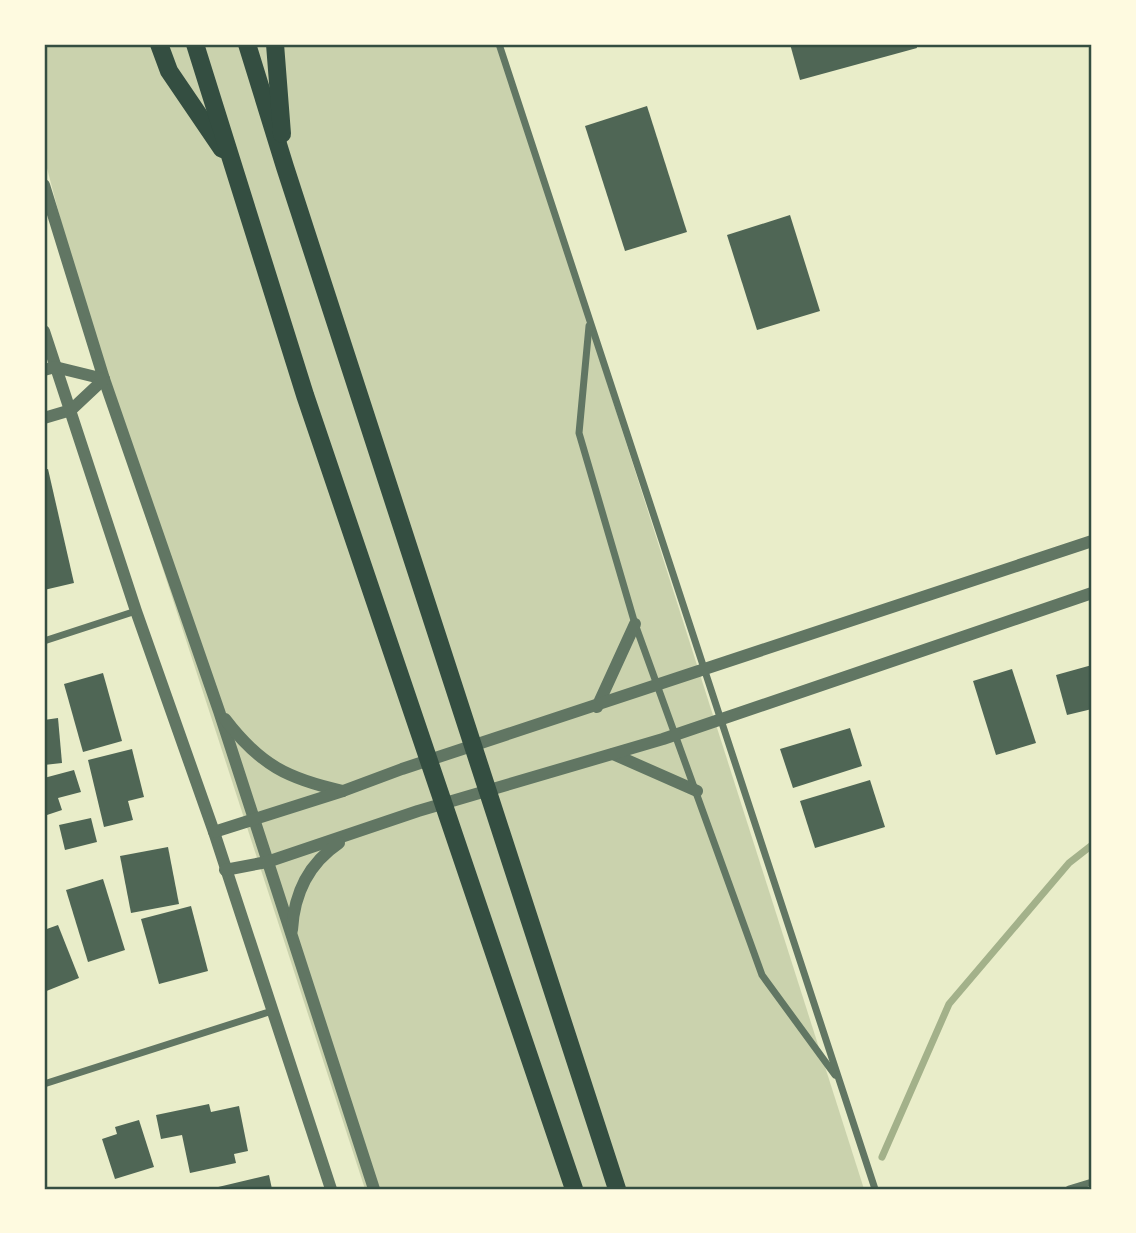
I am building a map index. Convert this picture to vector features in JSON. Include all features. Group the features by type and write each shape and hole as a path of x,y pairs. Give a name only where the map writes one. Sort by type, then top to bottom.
{"main road":[{"path":"159,44 169,71 234,167"},
{"path":"195,44 305,395 574,1189"},
{"path":"247,44 617,1189"},
{"path":"275,44 285,167"}],"street":[{"path":"499,44 875,1189"},
{"path":"44,185 104,379 219,711 374,1189"},
{"path":"590,322 579,433 635,624 762,975 840,1082"},
{"path":"44,331 49,369 71,410 331,1189"},
{"path":"49,369 104,379"},
{"path":"44,418 71,410 104,379"},
{"path":"214,832 343,792 402,769 597,707 1092,541"},
{"path":"225,870 267,862 418,811 676,734 1092,593"},
{"path":"44,641 136,611"},
{"path":"597,707 635,624"},
{"path":"219,711 242,741 271,766 306,783 343,792"},
{"path":"613,754 697,791"},
{"path":"292,941 293,909 304,878 324,853 351,835"},
{"path":"44,1084 271,1011"},
{"path":"1069,1189 1092,1182"}],"green space":[{"path":"44,44 499,44 864,1189 365,1189 111,410 44,157"}],"building":[{"path":"790,44 916,44 917,48 800,80"},
{"path":"647,106 687,232 625,251 585,126"},
{"path":"790,215 820,311 757,330 727,235"},
{"path":"48,469 74,583 44,590 44,470"},
{"path":"1092,665 1092,709 1067,715 1056,675"},
{"path":"1012,669 1036,743 996,755 973,681"},
{"path":"103,673 122,741 83,752 64,684"},
{"path":"58,718 62,763 44,765 44,720"},
{"path":"850,728 862,766 793,788 780,749"},
{"path":"132,749 144,797 128,801 133,820 104,827 88,760"},
{"path":"74,770 81,792 58,798 62,810 44,816 44,778"},
{"path":"870,780 885,827 815,848 800,801"},
{"path":"91,818 97,842 65,850 59,825"},
{"path":"168,847 179,904 131,913 120,856"},
{"path":"103,879 125,950 88,962 66,890"},
{"path":"191,906 208,971 159,984 141,919"},
{"path":"58,925 79,978 44,992 44,930"},
{"path":"209,1104 211,1112 239,1106 248,1151 234,1154 236,1163 190,1173 182,1135 161,1139 156,1115"},
{"path":"139,1120 154,1167 115,1179 102,1139 117,1134 115,1127"},
{"path":"269,1175 272,1189 214,1189 214,1188"}],"waterway":[{"path":"882,1157 949,1004 1069,863 1092,845"}]}
